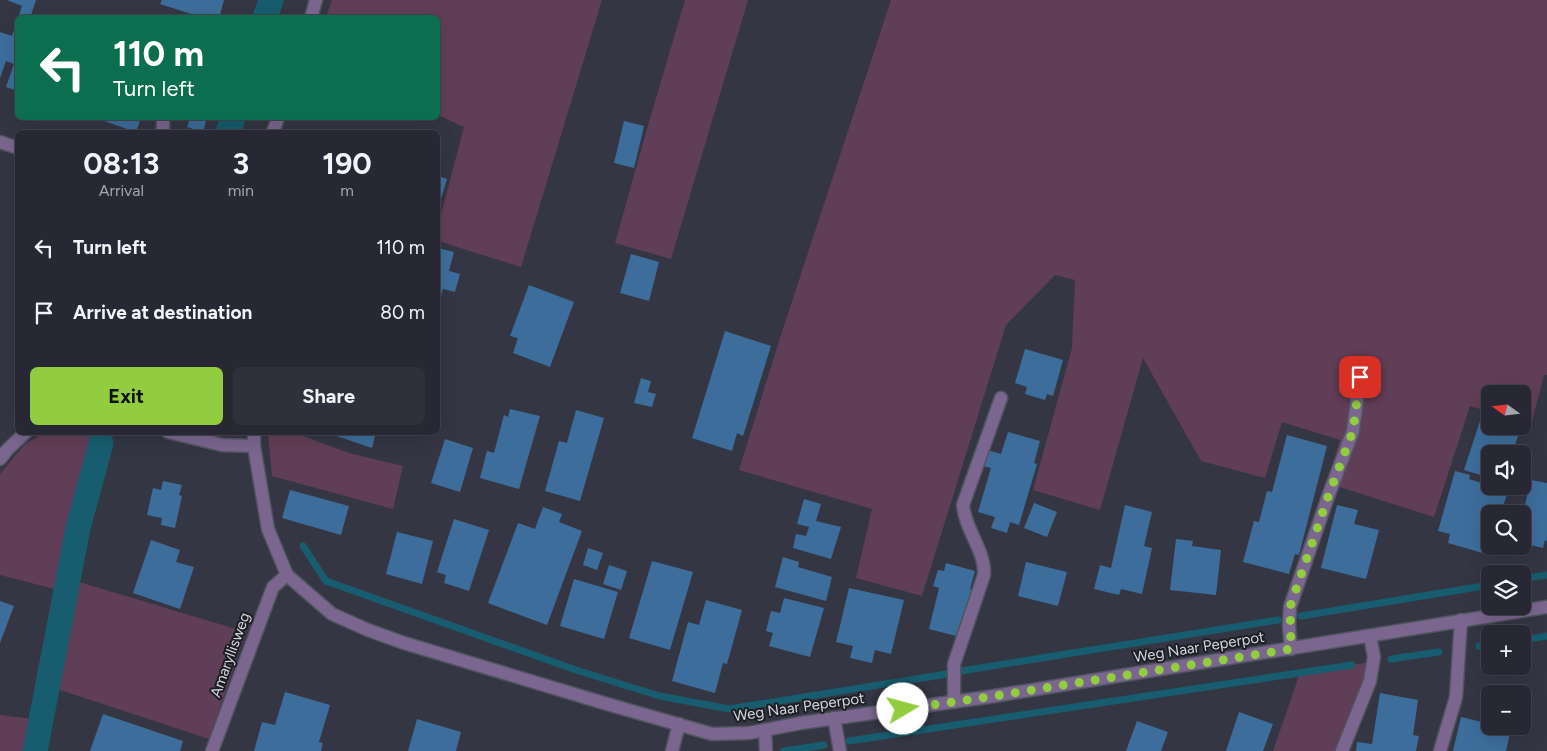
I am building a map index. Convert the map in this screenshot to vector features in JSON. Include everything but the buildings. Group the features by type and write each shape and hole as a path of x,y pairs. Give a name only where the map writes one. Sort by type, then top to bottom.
{"street":[{"path":"312,15 316,0"},
{"path":"0,142 15,147"},
{"path":"1291,649 1290,607 1353,431 1360,377"},
{"path":"954,702 954,664 982,584 985,566 965,520 963,505 1001,398"},
{"path":"0,459 23,435"},
{"path":"180,435 222,445 254,446"},
{"name":"Weg Naar Peperpot","path":"254,435 254,446 268,529 287,575 332,614 404,643 712,734 749,733 834,718 954,702 1547,607"},
{"name":"Amaryllisweg","path":"212,751 273,587 287,575"},
{"path":"1440,751 1456,697 1461,620"},
{"path":"1342,751 1370,681 1374,657 1370,636"},
{"path":"834,718 840,751"},
{"path":"672,751 679,724"},
{"path":"765,730 766,751"}],"shaded area":[{"path":"332,0 602,0 521,267 440,242 440,218 464,127 440,116 440,15 327,15"},
{"path":"685,0 748,0 671,259 615,243"},
{"path":"891,0 1547,0 1547,375 1544,375 1531,426 1531,385 1481,385 1481,409 1470,406 1434,517 1327,483 1340,440 1282,422 1265,478 1201,461 1143,358 1100,510 1033,490 1072,348 1075,280 1055,275 1006,325 922,596 856,578 872,509 739,470 779,341"},
{"path":"41,435 105,435 101,443 78,528 69,579 246,632 209,739 48,686 66,592 0,575 0,474 25,444"},
{"path":"268,435 300,435 349,453 403,466 393,509 272,476"},
{"path":"1365,663 1366,678 1336,751 1273,751 1300,673"},
{"path":"0,715 41,720 35,751 0,751"}],"waterway":[{"path":"266,15 271,0"},
{"path":"229,130 232,120"},
{"path":"35,751 78,528 101,443"},
{"path":"303,546 326,581 579,671 660,696 729,709 947,674"},
{"path":"1531,578 1547,575"},
{"path":"1301,616 1481,586"},
{"path":"961,671 1278,620"},
{"path":"1531,639 1547,636"},
{"path":"1391,659 1439,652"},
{"path":"849,741 1352,665"},
{"path":"784,751 824,745"}],"route":[{"path":"903,709 1291,649 1290,607 1353,431 1360,377"}]}
